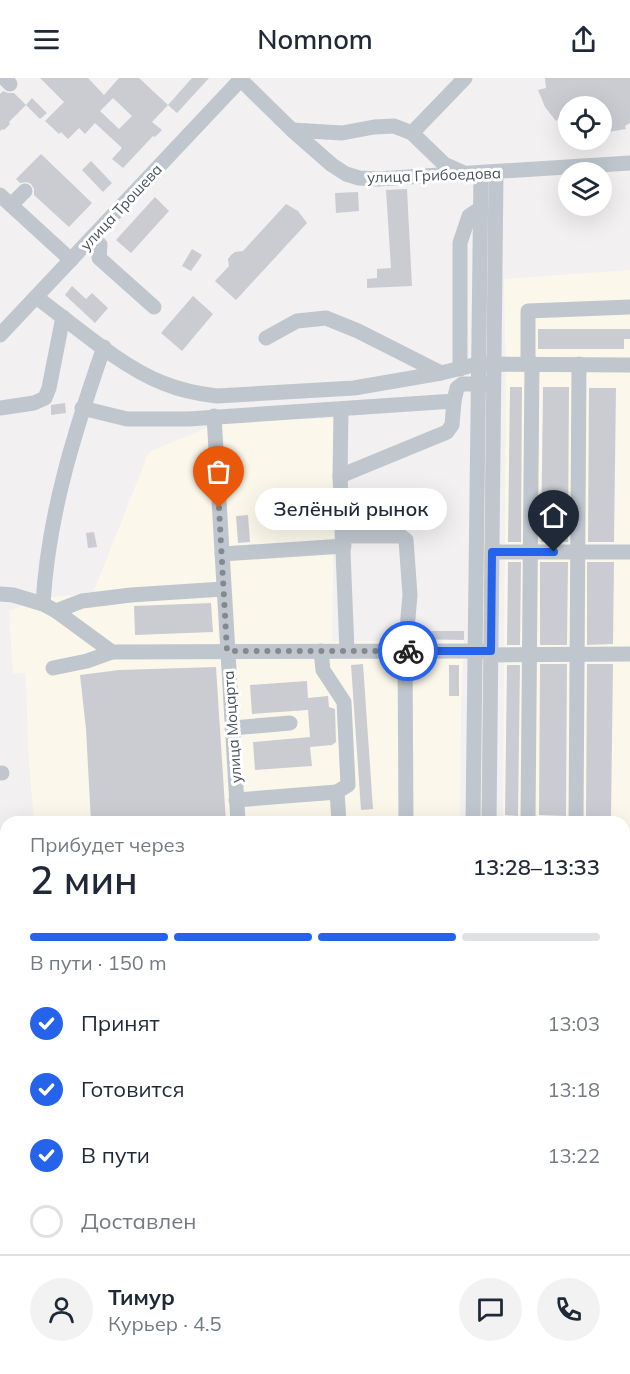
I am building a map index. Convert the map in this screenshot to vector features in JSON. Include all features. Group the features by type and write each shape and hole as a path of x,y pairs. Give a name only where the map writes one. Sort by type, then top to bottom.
{"street":[{"name":"улица Грибоедова","path":"240,78 292,130 332,165 346,174 359,178 489,173 630,163"},
{"name":"улица Трошева","path":"0,336 240,78"},
{"path":"412,133 465,78"},
{"path":"292,130 342,133 394,126 412,133 444,164 465,174"},
{"path":"486,364 481,207 489,173"},
{"path":"489,173 486,384 492,552 489,816"},
{"path":"25,191 6,200 71,260"},
{"path":"460,369 460,243 469,216 481,207"},
{"path":"92,238 100,245 99,258 154,307"},
{"path":"36,297 141,372 163,383 198,394 217,396 354,388 486,364 630,365"},
{"path":"528,816 530,363 528,311 630,307"},
{"path":"0,408 34,403 45,398 63,317"},
{"path":"266,338 297,321 326,318 358,331 441,373"},
{"path":"49,607 54,511 82,408 104,347"},
{"path":"576,816 579,364"},
{"path":"340,476 447,432 452,425 457,388 462,384 486,384"},
{"path":"472,816 475,651 486,384"},
{"path":"82,408 127,419 188,419 454,401"},
{"path":"341,410 340,476 347,651"},
{"name":"улица Моцарта","path":"214,416 237,816"},
{"path":"222,554 400,536 406,540 410,595 405,651 406,816"},
{"path":"492,552 630,552"},
{"path":"49,607 130,595 224,589"},
{"path":"0,594 13,595 49,607 112,652"},
{"path":"236,800 337,792 348,784 344,702 323,670 321,651"},
{"path":"53,669 112,652 475,651 530,655 630,654"},
{"path":"232,728 290,723"},
{"path":"337,792 339,816"}],"shaded area":[{"path":"630,270 630,816 503,816 506,386 504,279"},
{"path":"335,418 332,641 464,640 460,816 33,816 28,751 26,673 13,673 9,611 43,598 93,593 149,452 220,422"}],"building":[{"path":"40,78 88,78 104,95 119,78 139,78 168,105 152,122 162,130 155,137 153,136 123,168 112,159 122,148 95,123 85,134 79,128 68,139 45,121 64,102","holes":["113,98 132,116 119,129 100,111"]},
{"path":"192,78 209,78 177,113 168,105"},
{"path":"545,78 630,78 630,123 625,126 626,129 612,131 612,96 558,96 558,119 556,121 545,107 538,90 546,88"},
{"path":"3,91 14,93 26,105 4,130 0,131 0,94"},
{"path":"32,98 47,113 40,119 26,105"},
{"path":"41,154 92,203 69,227 34,195 31,184 20,183 16,179"},
{"path":"91,161 112,183 103,192 82,170"},
{"path":"407,189 412,286 367,288 367,279 377,278 377,269 391,268 386,190"},
{"path":"358,192 359,211 336,213 335,193"},
{"path":"155,197 169,211 131,253 116,240"},
{"path":"286,204 298,211 307,223 236,300 215,281 229,266 228,259 231,255 243,251"},
{"path":"192,249 202,255 191,271 182,266"},
{"path":"72,286 86,299 92,293 108,308 95,323 65,295"},
{"path":"193,296 213,314 182,351 161,333"},
{"path":"538,329 630,329 630,339 624,339 624,349 538,349"},
{"path":"510,387 522,387 521,542 508,542"},
{"path":"543,387 569,387 568,542 541,542"},
{"path":"589,388 616,388 614,542 588,542"},
{"path":"65,403 66,413 51,415 51,405"},
{"path":"248,515 250,542 238,543 236,516"},
{"path":"94,532 97,547 88,548 86,533"},
{"path":"508,562 521,562 520,645 507,645"},
{"path":"540,562 568,562 567,645 540,645"},
{"path":"587,562 614,562 613,644 587,645"},
{"path":"211,603 213,632 135,635 134,606"},
{"path":"417,631 464,631 464,640 416,639"},
{"path":"363,664 373,809 361,810 351,665"},
{"path":"540,664 567,664 566,816 539,815"},
{"path":"587,664 613,664 611,816 586,816"},
{"path":"449,665 459,665 459,696 449,696"},
{"path":"507,665 520,665 518,816 505,815"},
{"path":"216,667 226,816 91,816 86,729 80,675 119,670"},
{"path":"307,681 308,698 328,696 329,707 335,709 336,742 332,745 310,747 312,766 255,770 253,742 310,737 308,710 252,714 250,685"}],"way so far":[{"path":"219,508 227,651 408,651"}],"place":[{"name":"Зелёный рынок","path":"219,508"}],"route":[{"path":"408,651 491,651 492,552 554,552"}]}
